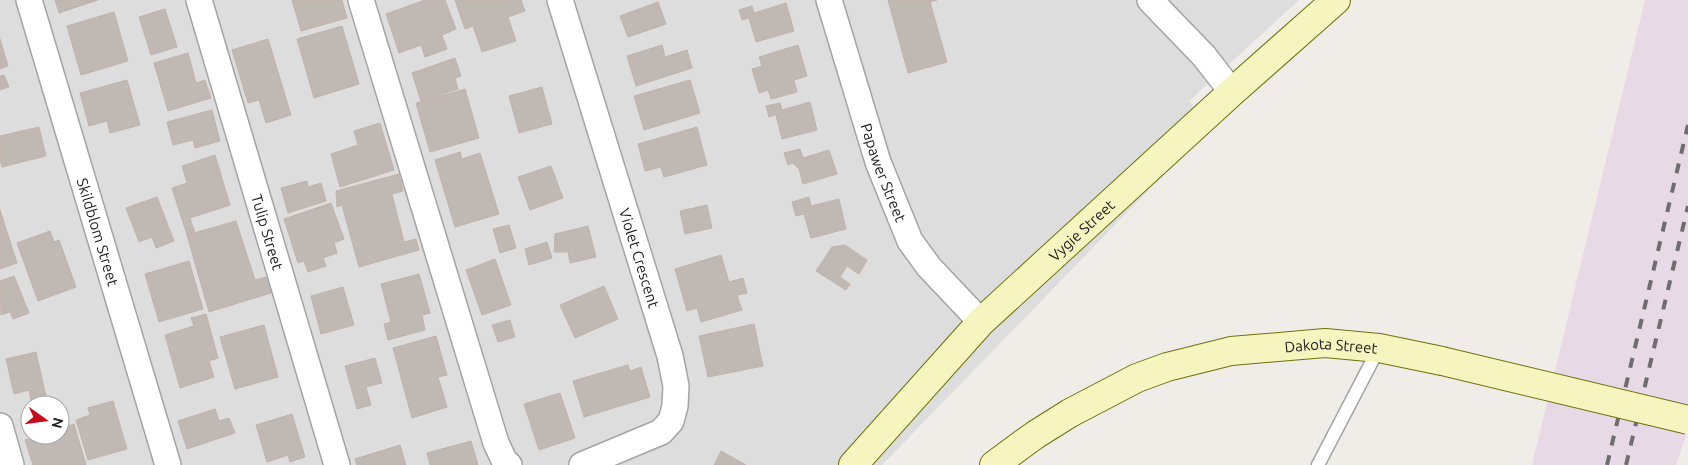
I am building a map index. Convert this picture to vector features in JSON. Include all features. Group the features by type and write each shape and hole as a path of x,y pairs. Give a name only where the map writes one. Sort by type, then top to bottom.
{"street":[{"name":"Skildblom Street","path":"29,0 168,465"},
{"name":"Tulip Street","path":"199,0 337,465"},
{"path":"361,0 496,442 508,465"},
{"name":"Violet Crescent","path":"560,0 670,356 676,386 675,406 671,421 661,432 582,465"},
{"name":"Papawer Street","path":"830,0 878,162 910,241 929,267 981,322"},
{"path":"1150,0 1204,56 1232,92"},
{"name":"Vygie Street","path":"853,465 981,322 1232,92 1336,0"},
{"name":"Dakota Street","path":"994,465 1035,435 1070,413 1137,378 1231,351 1325,343 1379,348 1442,361 1688,420"},
{"path":"0,426 11,465"}],"lane":[{"path":"1318,465 1379,348"}],"shaded area":[{"path":"0,0 1299,0 1189,101 1210,127 882,465 0,465"},
{"path":"1645,0 1688,0 1688,430 1676,465 1532,465"}],"building":[{"path":"55,0 98,0 59,13"},
{"path":"292,0 342,0 347,18 301,31"},
{"path":"425,0 445,0 456,29 442,35 447,49 425,57 421,45 399,53 386,14"},
{"path":"455,0 521,0 525,11 508,17 516,41 482,52 473,26 465,29"},
{"path":"888,0 937,0 930,2 947,62 908,73"},
{"path":"658,2 666,24 628,37 620,16"},
{"path":"786,3 794,31 756,42 749,18 742,20 739,10 752,6 754,13"},
{"path":"165,9 177,47 151,55 139,17"},
{"path":"114,12 128,61 81,75 67,26"},
{"path":"342,26 359,84 314,98 297,39"},
{"path":"0,39 8,66 0,69"},
{"path":"268,39 291,115 266,123 259,100 248,103 232,50"},
{"path":"662,45 665,57 687,50 692,68 636,86 627,56"},
{"path":"798,45 807,76 794,80 797,92 771,99 768,90 759,93 752,69 762,66 759,57"},
{"path":"188,53 196,83 205,80 211,98 168,111 154,63"},
{"path":"455,58 461,76 455,78 458,89 421,101 412,73"},
{"path":"4,75 9,87 0,90 0,76"},
{"path":"127,80 140,125 110,133 107,121 89,126 80,93"},
{"path":"690,80 700,113 644,130 634,96"},
{"path":"542,87 552,124 519,133 509,96"},
{"path":"465,89 479,138 430,152 416,103"},
{"path":"810,102 817,130 782,139 776,115 769,117 766,106 780,103 782,110"},
{"path":"212,110 220,141 195,148 193,140 173,145 167,122"},
{"path":"380,123 394,170 340,187 331,154 358,145 354,131"},
{"path":"39,127 46,156 2,167 0,136"},
{"path":"697,127 707,165 664,177 661,167 645,171 638,144"},
{"path":"800,149 803,158 829,150 837,174 803,184 799,169 793,163 788,165 784,153"},
{"path":"460,152 462,159 480,153 499,214 455,227 435,160"},
{"path":"215,155 230,205 190,218 195,233 187,235 172,188 187,183 182,166"},
{"path":"551,166 563,198 530,210 518,177"},
{"path":"399,174 403,191 392,194 404,242 416,239 419,250 359,267 342,205 337,207 336,191"},
{"path":"307,181 308,187 321,183 326,201 288,213 281,188"},
{"path":"157,197 174,241 156,248 152,237 139,242 126,208"},
{"path":"809,197 811,206 839,199 846,229 811,238 804,214 796,216 792,202"},
{"path":"331,203 344,239 334,243 337,253 323,258 326,266 308,272 304,261 298,263 284,219"},
{"path":"707,205 712,228 685,234 680,211"},
{"path":"0,210 17,263 0,269"},
{"path":"236,221 255,280 266,277 271,293 209,312 187,235"},
{"path":"509,225 516,248 500,253 493,229"},
{"path":"588,226 596,257 570,263 568,252 554,252 555,234"},
{"path":"50,231 54,242 59,240 76,287 38,301 17,243"},
{"path":"547,242 552,258 529,265 525,249"},
{"path":"845,245 867,260 859,274 847,266 840,277 850,284 846,290 816,271 832,247"},
{"path":"721,255 729,282 743,278 747,293 737,295 742,310 701,322 697,308 687,311 675,269"},
{"path":"495,259 511,305 482,315 466,270"},
{"path":"189,261 203,309 159,322 145,274"},
{"path":"419,274 430,313 422,315 425,330 388,340 384,324 391,322 381,284"},
{"path":"14,276 29,313 13,319 10,312 1,315 0,281"},
{"path":"604,286 618,319 575,338 560,305"},
{"path":"343,287 354,325 321,334 311,296"},
{"path":"206,314 218,358 209,361 214,377 180,388 165,335 194,326 191,318"},
{"path":"510,320 515,337 498,342 492,325"},
{"path":"754,324 763,366 708,377 699,336"},
{"path":"264,325 278,377 235,389 220,337"},
{"path":"436,336 447,375 438,377 447,407 412,418 393,348"},
{"path":"36,352 46,395 30,395 29,390 14,394 6,359"},
{"path":"375,358 382,383 366,387 371,405 357,409 345,366"},
{"path":"628,365 630,371 641,367 650,397 584,417 573,381"},
{"path":"560,393 575,438 539,450 524,404"},
{"path":"113,401 127,449 88,460 76,420 90,415 88,408"},
{"path":"215,409 219,421 229,418 235,433 187,449 178,421"},
{"path":"292,414 305,457 290,462 288,455 267,462 256,425"},
{"path":"74,424 86,465 33,465 27,445 70,445 70,425"},
{"path":"471,441 478,465 430,465 427,453"},
{"path":"400,445 406,465 357,465 355,459"},
{"path":"721,451 746,465 714,465"}],"railway":[{"path":"1607,465 1688,125"},
{"path":"1626,465 1688,206"}]}
